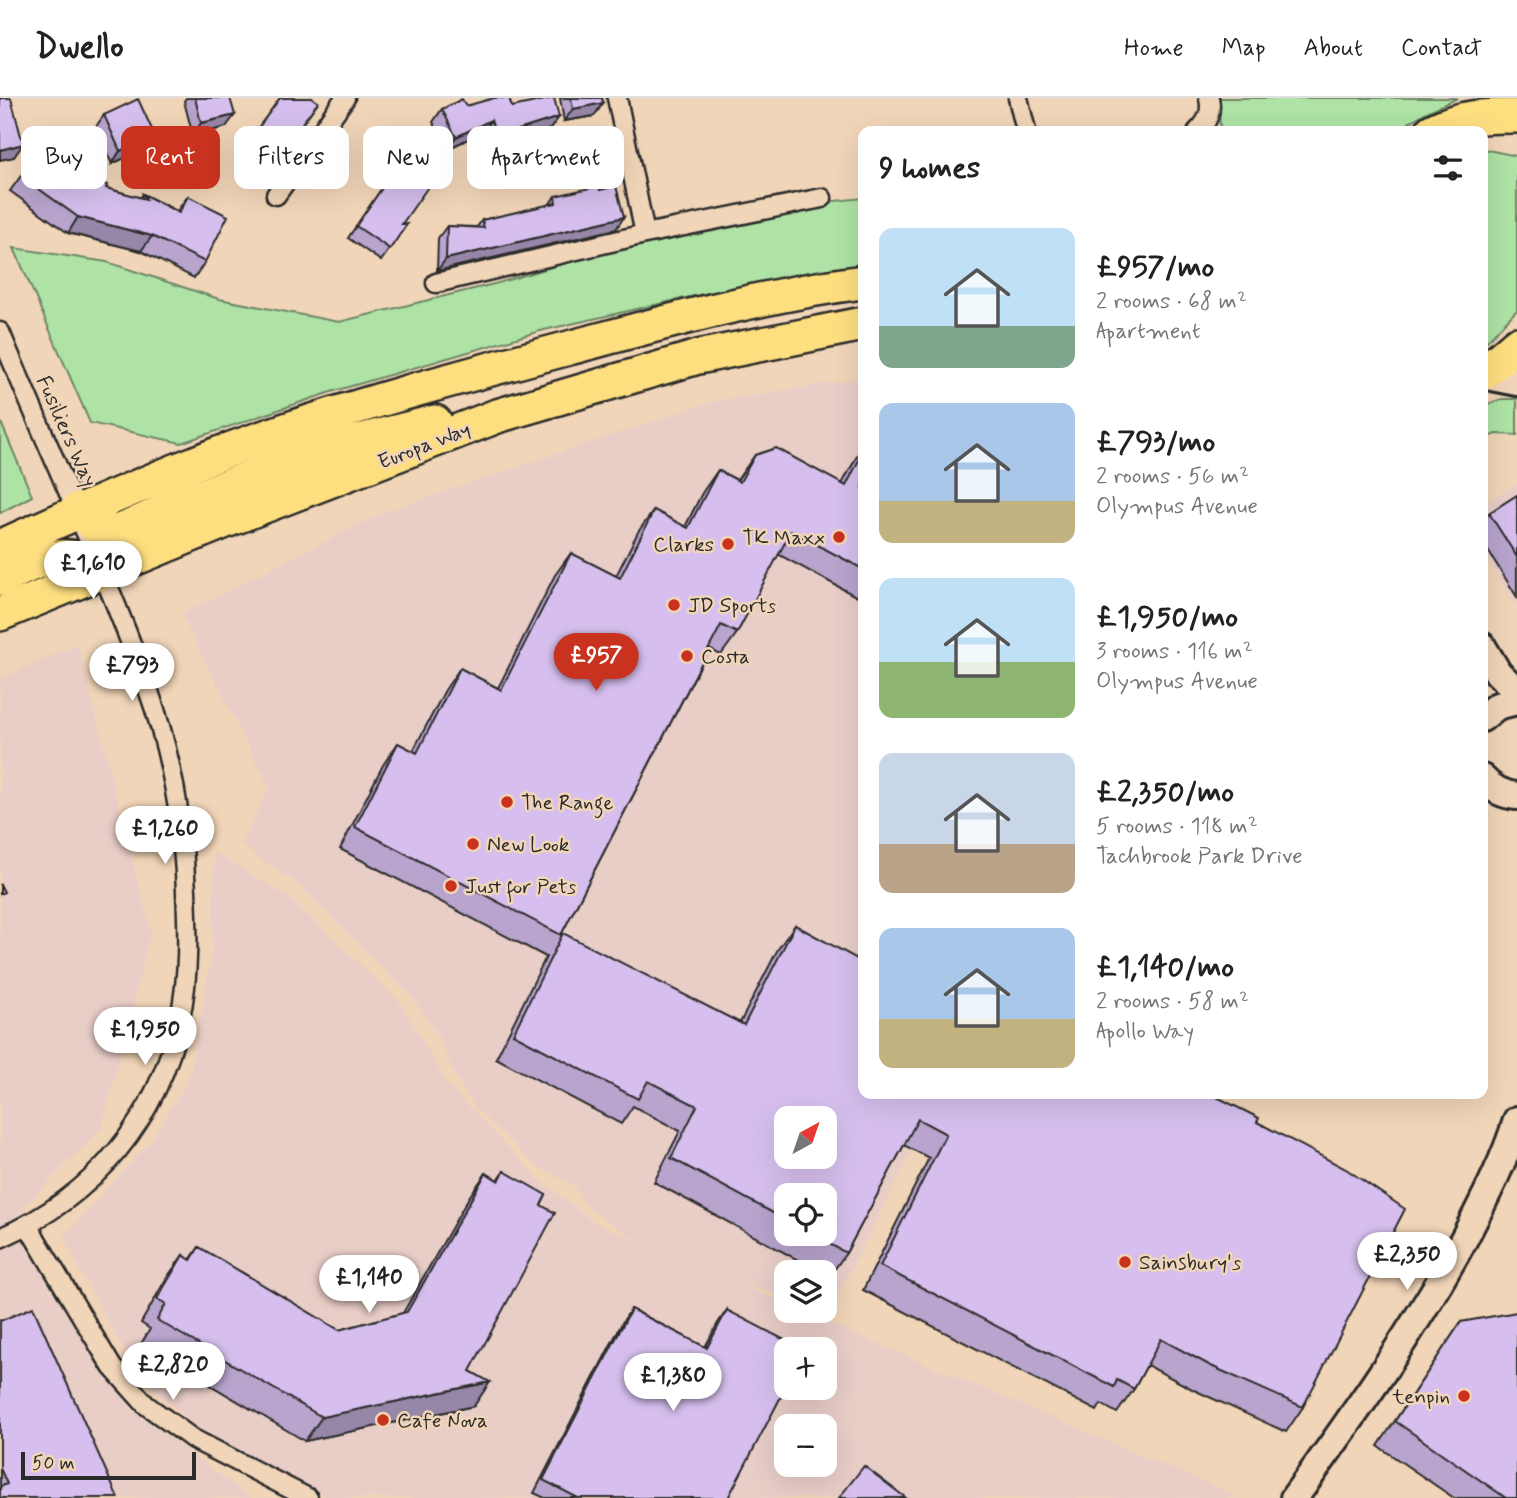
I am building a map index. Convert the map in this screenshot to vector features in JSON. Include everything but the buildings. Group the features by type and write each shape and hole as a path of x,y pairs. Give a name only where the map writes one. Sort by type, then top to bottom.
{"highway":[{"path":"1482,116 1517,130"},
{"path":"1442,126 1452,121 1482,116 1517,116"},
{"path":"0,547 78,510 233,449 329,415 719,307 858,283"},
{"name":"Europa Way","path":"0,614 57,589 98,561 233,518 497,416 698,357 858,325"},
{"path":"1488,369 1517,344"},
{"path":"78,510 100,530 124,530 171,508 335,447 427,423 497,416"},
{"path":"0,579 36,562 62,556 98,561"}],"street":[{"path":"276,195 345,98"},
{"path":"617,98 645,234"},
{"path":"1018,98 1023,126"},
{"path":"1202,126 1211,110 1209,98"},
{"path":"436,282 645,234 822,198"},
{"name":"Fusiliers Way","path":"0,332 40,430 78,510 148,690 173,782 185,869 185,977 181,1015 170,1057 152,1097 133,1130 108,1163 89,1182 69,1199 27,1226 0,1238"},
{"path":"1488,375 1517,382"},
{"path":"1488,656 1498,673 1517,691"},
{"path":"1488,713 1497,706 1517,701"},
{"path":"1488,783 1515,799"},
{"path":"1294,1498 1402,1345 1440,1283 1485,1199 1517,1120"},
{"path":"27,1226 112,1367 146,1405 193,1439 308,1498"}],"shaded area":[{"path":"858,379 858,1099 939,1099 837,1297 837,1260 774,1260 774,1293 739,1284 774,1299 774,1323 830,1323 1241,1498 330,1498 205,1435 136,1373 64,1237 152,1139 189,1079 212,953 214,852 291,899 401,1003 447,1084 540,1180 595,1223 638,1241 589,1209 573,1185 535,1165 474,1107 454,1073 439,1038 412,997 300,886 241,845 269,787 181,614 384,512 710,402"},
{"path":"1517,483 1517,607 1488,561 1488,502"},
{"path":"78,644 151,932 102,1128 22,1209 64,1296 132,1409 251,1498 0,1498 0,679"}],"green space":[{"path":"1219,98 1458,98 1405,126 1220,126"},
{"path":"1488,150 1517,156 1517,310 1488,340"},
{"path":"858,199 858,266 703,294 540,331 331,392 181,443 90,423 14,248 107,262 219,299 339,322 498,283 643,240 806,204"},
{"path":"1502,399 1517,399 1517,435 1496,434 1488,437 1488,404"},
{"path":"0,420 32,496 0,513"}],"place":[{"name":"TK Maxx","path":"839,537"},
{"name":"Clarks","path":"728,544"},
{"name":"JD Sports","path":"674,605"},
{"name":"Costa","path":"687,656"},
{"name":"The Range","path":"507,802"},
{"name":"New Look","path":"473,844"},
{"name":"Just for Pets","path":"451,886"},
{"name":"Sainsbury's","path":"1125,1262"},
{"name":"tenpin","path":"1464,1396"},
{"name":"Cafe Nova","path":"383,1420"}]}
